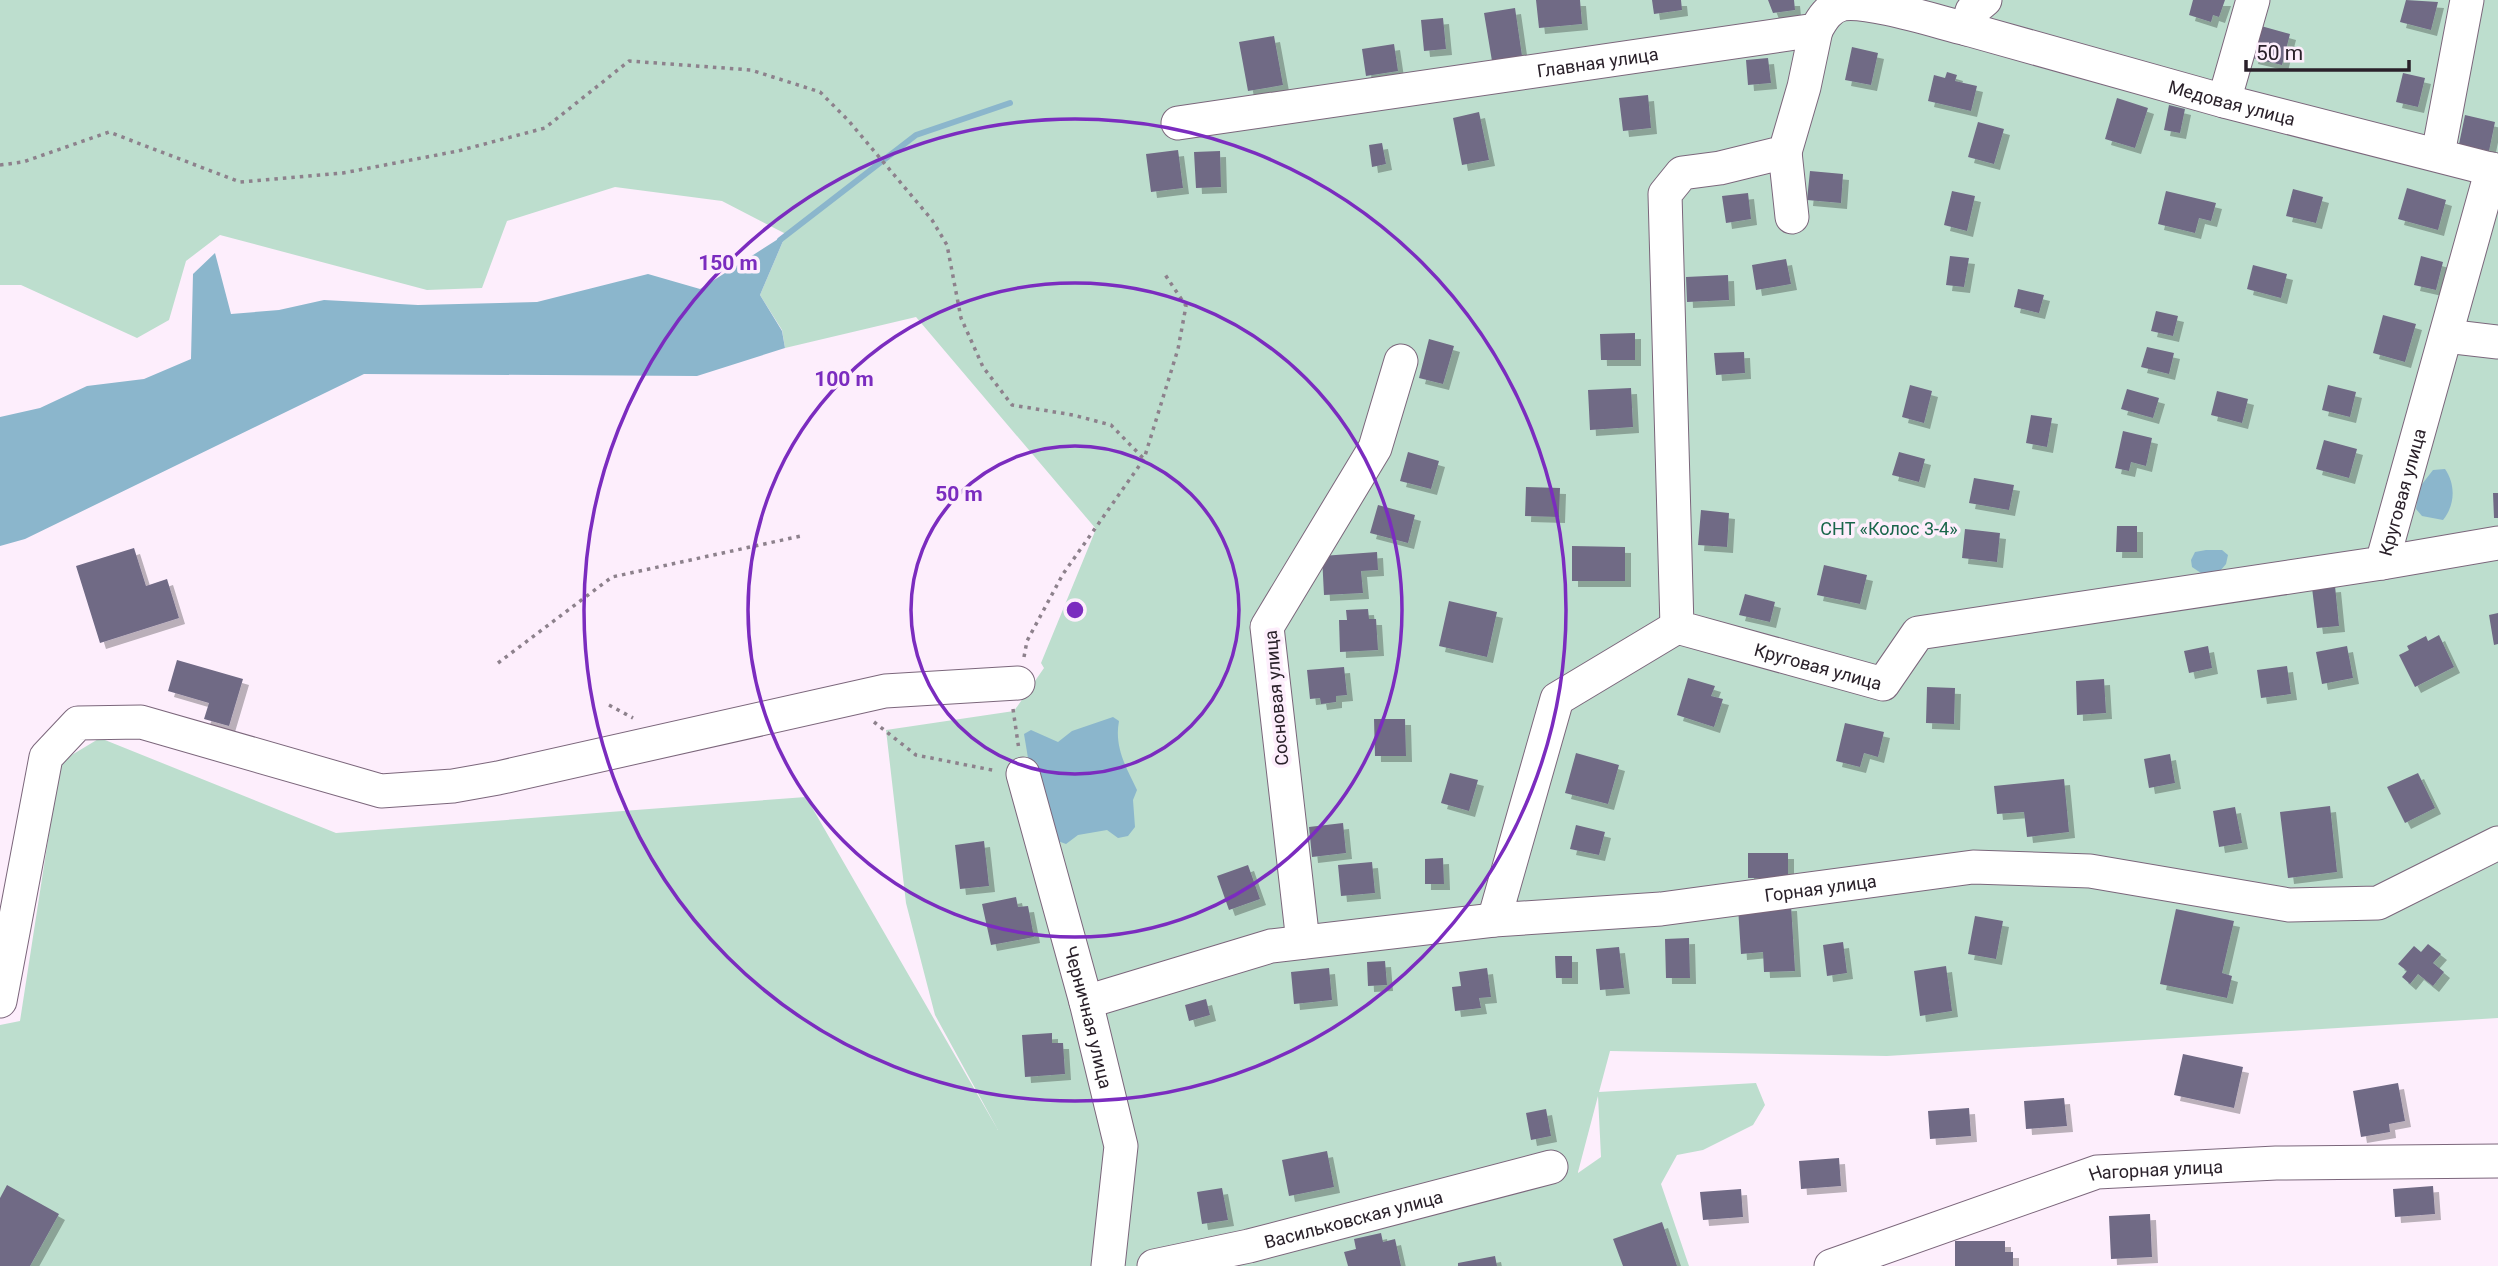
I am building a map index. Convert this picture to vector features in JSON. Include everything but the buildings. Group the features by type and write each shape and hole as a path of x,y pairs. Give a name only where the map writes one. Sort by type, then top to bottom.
{"street":[{"path":"1791,217 1785,152 1816,30 1824,15 1842,4 1865,5 1967,29 1972,11 1985,0"},
{"path":"2224,101 2253,0"},
{"path":"2438,154 2467,0"},
{"name":"Медовая улица","path":"1967,29 2224,101 2495,170"},
{"name":"Главная улица","path":"1178,123 1816,30"},
{"path":"1494,920 1557,699 1677,627 1665,194 1682,173 1720,168 1785,152"},
{"name":"Круговая улица","path":"1677,627 1884,684 1918,633 2382,562 2495,170"},
{"path":"2446,336 2498,342"},
{"name":"Сосновая улица","path":"1303,942 1267,627 1375,448 1401,361"},
{"path":"2382,562 2490,550"},
{"path":"0,1001 46,757 78,723 141,722 381,791 453,786 498,778 885,691 1018,683"},
{"name":"Черничная улица","path":"1016,774 1087,1002 1121,1146 1108,1266"},
{"name":"Горная улица","path":"1087,1002 1270,946 1494,920 1661,909 1973,867 2090,870 2289,905 2378,903 2498,843"},
{"name":"Нагорная улица","path":"1831,1266 2097,1172 2276,1163 2498,1161"},
{"name":"Васильковская улица","path":"1154,1266 1249,1246 1551,1167"}],"path":[{"path":"0,165 23,162 109,132 240,182 343,173 458,151 545,128 629,61 751,70 820,92 848,120 932,220 947,245 961,318 983,367 1012,405 1073,415 1111,425 1144,459"},
{"path":"868,719 887,730 916,755 1016,774 1013,711 1027,641 1063,574 1144,459 1178,349 1186,306 1164,273"},
{"path":"498,663 612,577 801,536"},
{"path":"609,705 633,719"}],"green space":[{"name":"СНТ «Колос 3-4»","path":"0,0 2498,0 2498,1018 1887,1056 1610,1051 1599,1092 1756,1083 1765,1105 1753,1125 1703,1150 1677,1155 1661,1184 1689,1266 0,1266 0,1025 20,1021 60,762 100,738 336,833 806,797 998,1130 935,1015 906,903 886,730 1014,711 1044,668 1041,663 1096,529 916,317 785,348 782,330 760,295 786,234 722,201 615,187 507,221 482,288 427,290 220,235 186,261 169,320 137,338 21,285 0,285","holes":["1598,1096 1601,1157 1578,1173"]}],"water":[{"path":"786,234 760,295 782,331 785,348 697,376 364,374 25,539 0,546 0,417 40,408 87,386 144,379 191,359 193,274 215,253 231,314 279,310 324,300 418,305 537,302 648,274 700,289"},
{"path":"2445,469 2453,495 2450,508 2443,520 2422,516 2416,509 2419,488 2433,470"},
{"path":"2222,550 2228,555 2226,564 2220,571 2201,573 2192,567 2191,560 2195,552"},
{"path":"1113,717 1119,721 1120,748 1137,790 1133,800 1135,827 1128,836 1118,838 1107,830 1078,835 1066,844 1055,840 1037,763 1028,758 1024,734 1031,730 1058,742 1072,731"}],"waterway":[{"path":"780,240 916,135 1010,103"}]}
